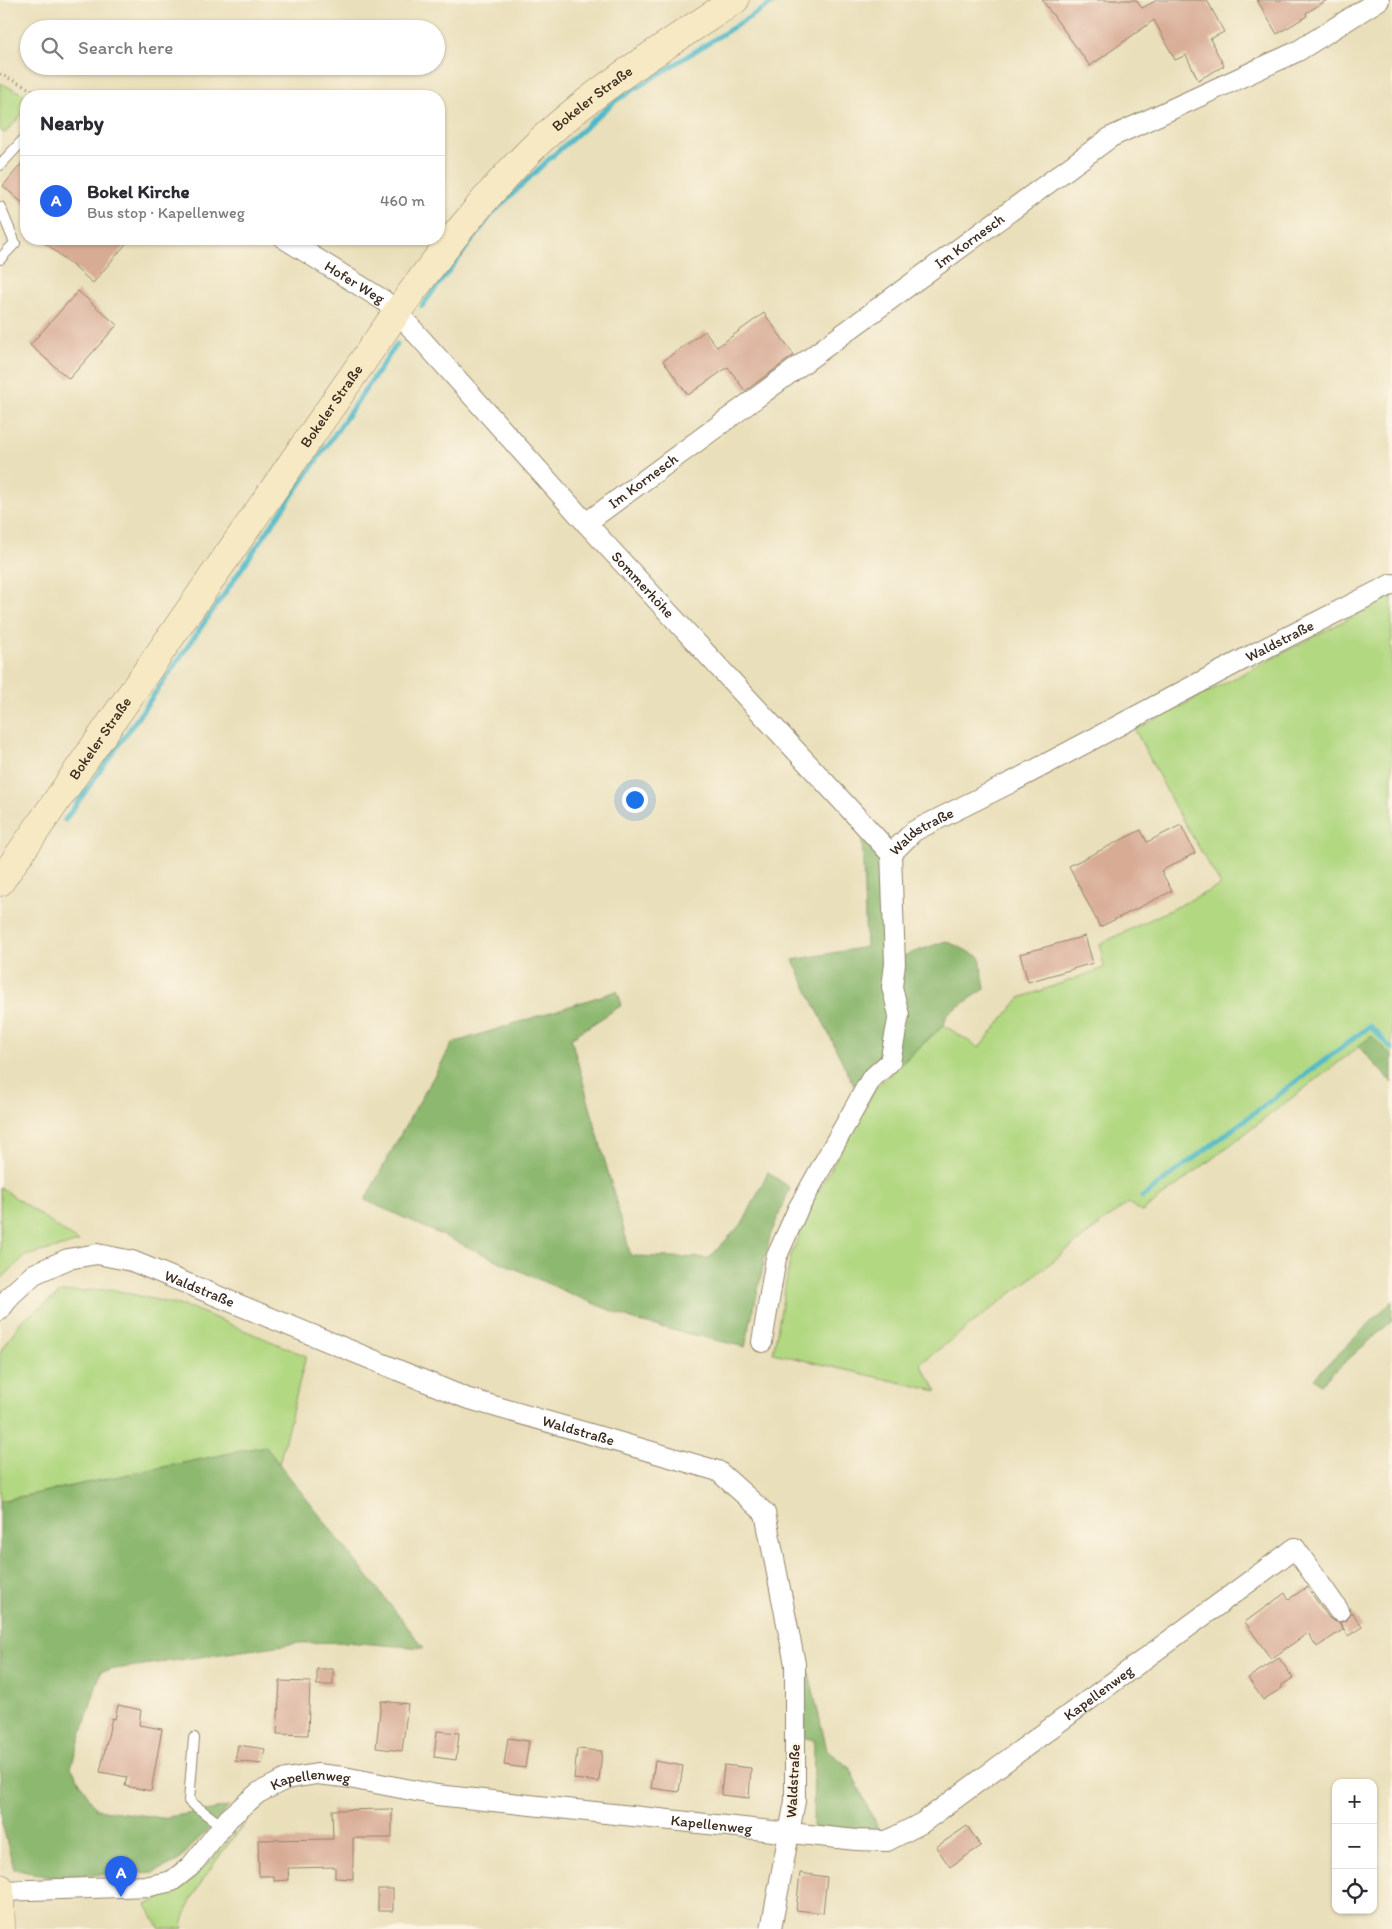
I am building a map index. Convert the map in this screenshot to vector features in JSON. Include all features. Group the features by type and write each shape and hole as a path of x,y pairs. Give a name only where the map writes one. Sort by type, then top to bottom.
{"street":[{"name":"Bokeler Straße","path":"0,882 397,312 471,216 541,140 615,79 735,0"},
{"name":"Im Kornesch","path":"586,524 827,344 1111,137 1298,51 1379,0"},
{"name":"Hofer Weg","path":"294,245 383,300 397,312"},
{"name":"Sommerhöhe","path":"397,312 586,524 890,854"},
{"name":"Waldstraße","path":"762,1342 776,1258 798,1210 871,1079 890,1062 899,1015 892,987 895,964 890,854 914,831 1392,584"},
{"name":"Waldstraße","path":"0,1310 11,1295 34,1274 68,1259 97,1254 132,1261 466,1398 718,1470 765,1512 795,1664 795,1801 771,1929"},
{"name":"Kapellenweg","path":"0,1889 150,1886 172,1881 191,1866 229,1818 258,1793 286,1779 316,1774 344,1777 437,1795 789,1834 887,1841 922,1823 1295,1548 1340,1611"},
{"path":"0,1889 1,1929"}],"lane":[{"path":"0,165 20,143"},
{"path":"0,207 15,242 0,259"},
{"path":"194,1738 189,1802 222,1826"}],"path":[{"path":"0,74 32,90"}],"green space":[{"path":"0,83 20,92 20,117 5,133 0,131"},
{"path":"1392,596 1392,1057 1372,1037 1142,1212 1128,1203 920,1364 937,1391 773,1353 791,1255 816,1195 877,1086 944,1025 979,1048 1020,998 1104,968 1100,944 1221,885 1176,809 1135,730"},
{"path":"862,837 881,860 890,963 891,1016 884,1060 854,1086 793,960 866,947"},
{"path":"946,941 980,957 985,989 947,1014 944,1025 897,1067 899,988 903,956"},
{"path":"617,991 622,1005 571,1038 631,1256 709,1258 744,1221 768,1172 790,1188 770,1236 745,1347 639,1322 573,1295 365,1200 453,1043"},
{"path":"1372,1036 1392,1057 1392,1083 1358,1046"},
{"path":"0,1187 79,1242 25,1256 0,1280"},
{"path":"110,1289 191,1308 306,1356 279,1464 265,1446 0,1501 0,1353 21,1321 62,1292"},
{"path":"1392,1301 1392,1321 1320,1384 1314,1378"},
{"path":"265,1446 424,1648 345,1642 298,1643 101,1671 71,1767 96,1809 162,1818 229,1807 178,1861 154,1872 49,1877 14,1869 0,1816 0,1501"},
{"path":"805,1656 827,1750 849,1767 881,1835 813,1827 814,1740 805,1738"},
{"path":"253,1813 200,1885 191,1900 182,1929 160,1929 146,1905 170,1893 209,1863"}],"building":[{"path":"1042,0 1136,0 1142,8 1157,0 1207,0 1224,32 1210,39 1224,66 1198,80 1186,55 1175,60 1154,20 1090,66"},
{"path":"1257,0 1327,0 1306,13 1307,16 1277,34"},
{"path":"20,165 20,201 3,186"},
{"path":"48,245 125,245 93,283"},
{"path":"78,291 117,325 69,379 30,345"},
{"path":"764,313 794,355 745,391 728,367 688,395 663,361 705,331 717,347"},
{"path":"1181,825 1195,853 1161,871 1172,891 1100,927 1069,866 1141,830 1147,842"},
{"path":"1085,936 1093,963 1028,982 1020,954"},
{"path":"1307,1587 1329,1618 1339,1623 1344,1629 1317,1647 1308,1633 1271,1659 1245,1622 1285,1593 1289,1599"},
{"path":"1352,1612 1362,1627 1348,1636 1340,1623 1346,1620"},
{"path":"1279,1658 1293,1678 1282,1685 1282,1688 1263,1700 1248,1678"},
{"path":"317,1669 333,1669 333,1685 317,1685"},
{"path":"280,1681 310,1682 308,1735 277,1734"},
{"path":"381,1701 408,1704 402,1751 376,1748"},
{"path":"118,1705 141,1710 139,1725 162,1729 151,1791 125,1786 127,1777 100,1772 112,1718 115,1719"},
{"path":"437,1731 459,1733 456,1760 434,1757"},
{"path":"508,1738 529,1741 525,1768 504,1765"},
{"path":"238,1745 265,1749 262,1764 235,1761"},
{"path":"577,1749 602,1751 599,1782 574,1779"},
{"path":"655,1761 683,1766 679,1792 651,1788"},
{"path":"724,1765 751,1768 749,1798 721,1795"},
{"path":"392,1809 392,1838 353,1838 353,1879 335,1878 335,1867 288,1868 289,1880 274,1881 274,1876 259,1876 258,1840 333,1839 332,1810"},
{"path":"967,1826 981,1846 950,1867 936,1847"},
{"path":"800,1873 827,1877 823,1913 796,1910"},
{"path":"378,1889 393,1889 393,1911 378,1911"}],"waterway":[{"path":"422,306 493,213 548,160 614,102 777,0"},
{"path":"65,820 168,675 397,344"},
{"path":"1142,1197 1370,1026 1392,1049"}],"place":[{"name":"Bokel Kirche","path":"121,1897"}]}
